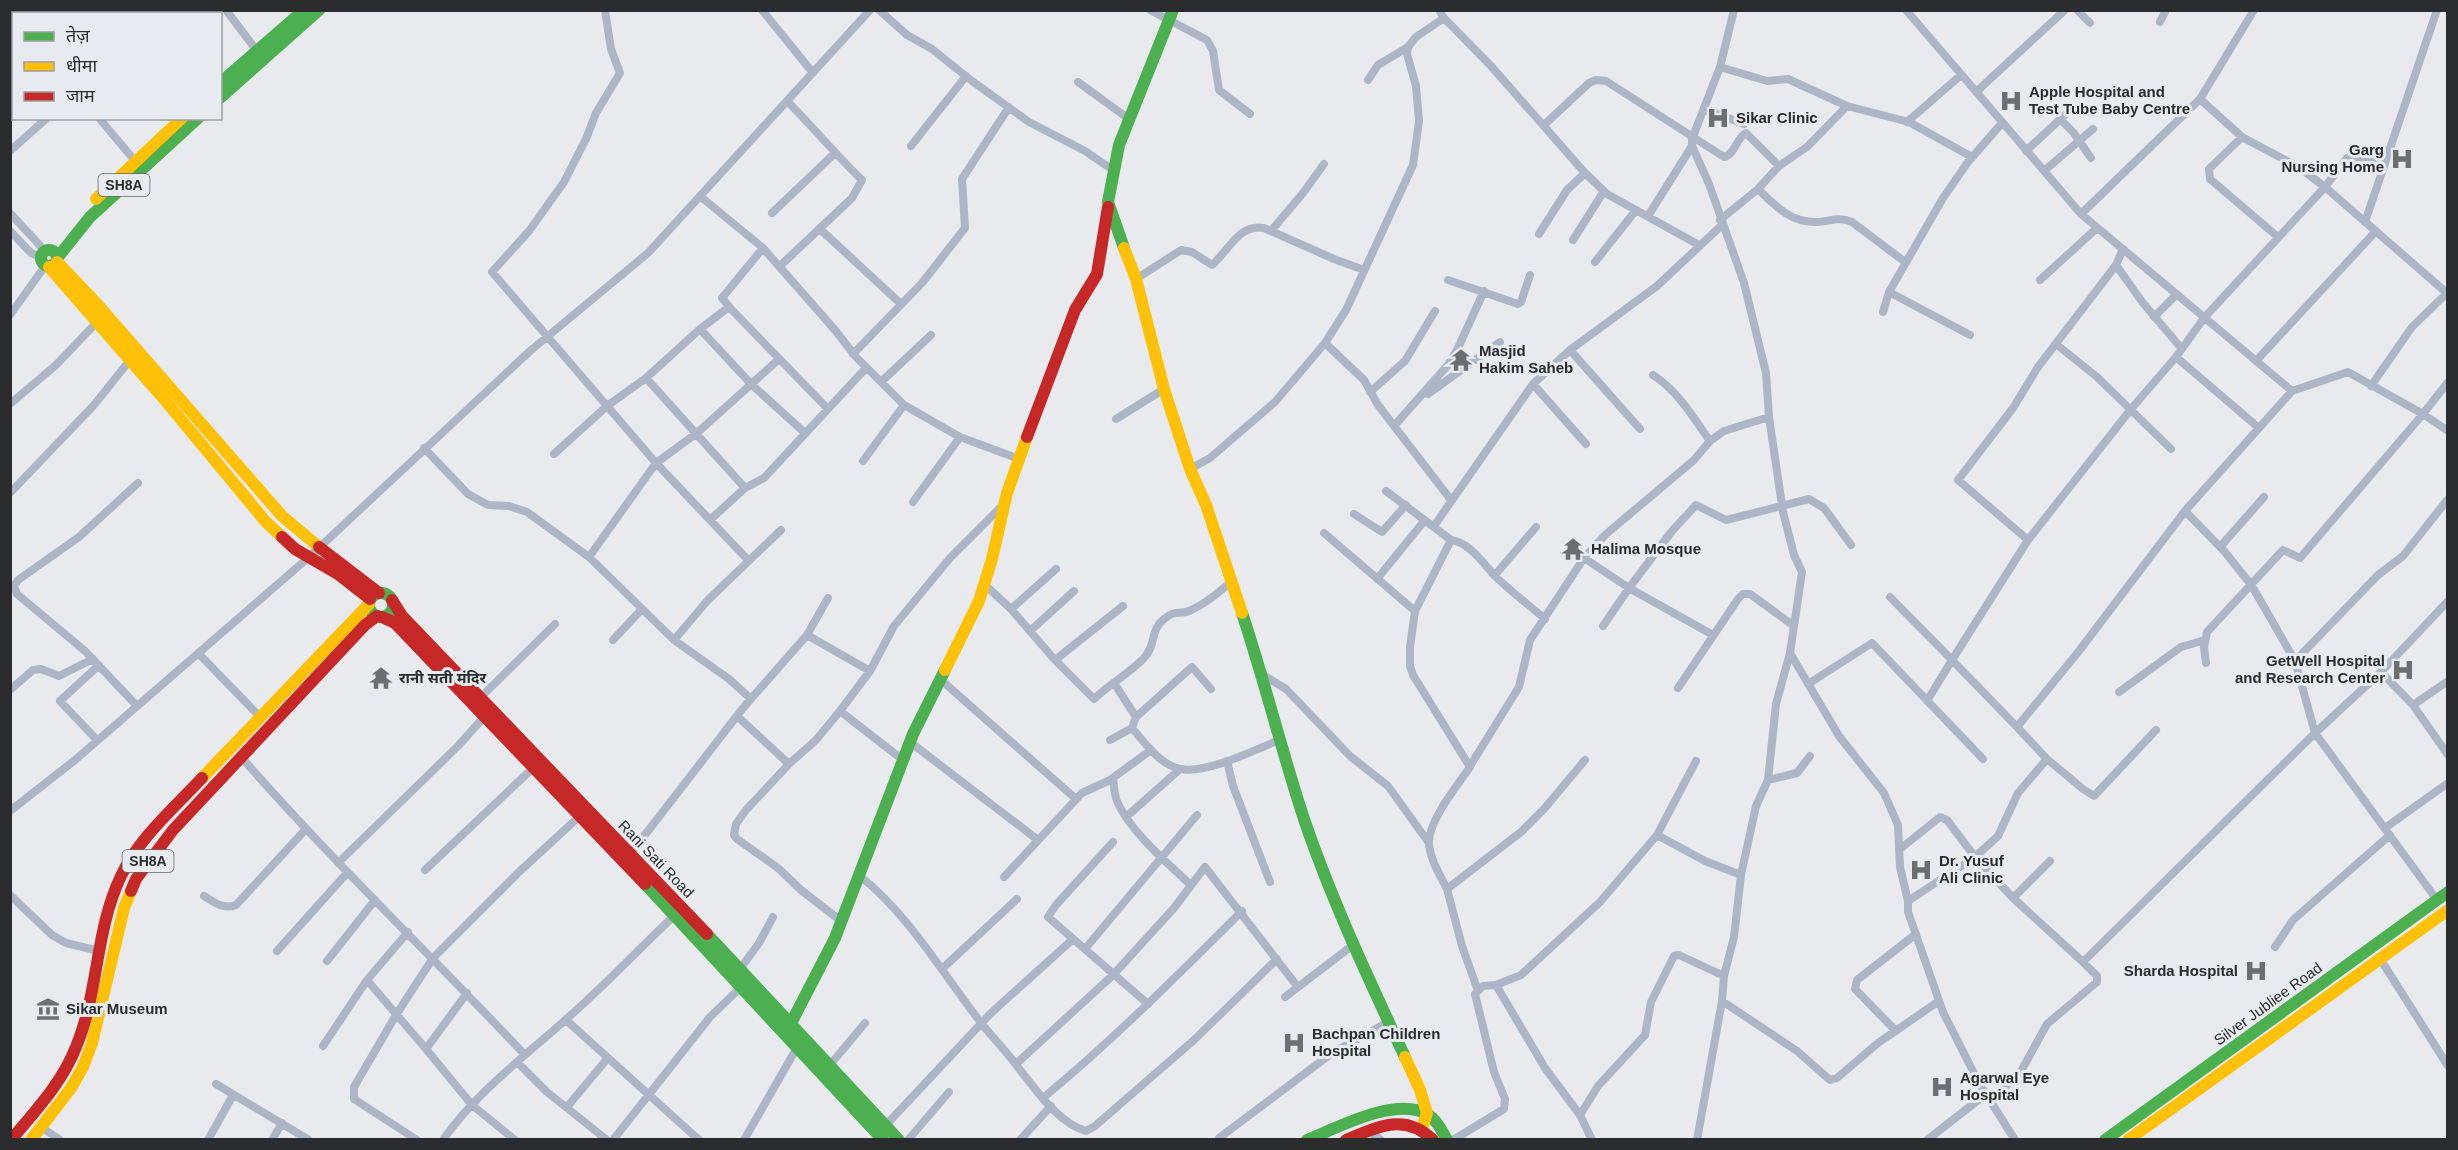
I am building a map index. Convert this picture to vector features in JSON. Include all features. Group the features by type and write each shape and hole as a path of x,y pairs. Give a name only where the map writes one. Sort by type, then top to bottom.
{"street":[{"path":"239,10 229,14 257,51"},
{"path":"222,81 304,10"},
{"path":"222,96 320,10"},
{"path":"605,10 611,49 620,73 596,113 564,183 529,231 492,272 656,463 748,560"},
{"path":"762,10 813,73"},
{"path":"10,811 97,740 309,558 317,547 546,337 648,253 870,10"},
{"path":"879,10 907,35 932,49 1029,122 1085,151 1113,171"},
{"path":"1150,10 1170,15 1207,40 1212,51 1219,90 1250,114"},
{"path":"1648,216 1692,142 1720,67 1734,10"},
{"path":"1906,10 2081,214 2292,391"},
{"path":"1976,92 2065,10"},
{"path":"2077,10 2090,23"},
{"path":"2160,22 2166,10"},
{"path":"2081,214 2200,99 2254,10"},
{"path":"2364,222 2437,10"},
{"path":"1368,80 1378,65 1408,47 1441,14 1604,191 1699,245"},
{"path":"789,1028 842,921 910,742 979,601 1005,502 1019,459 1075,310 1097,274 1119,146 1170,15"},
{"path":"1190,469 1210,458 1237,437 1275,402 1325,343 1346,310 1413,165 1419,121 1416,86 1407,54 1408,47"},
{"path":"1720,67 1767,81 1788,79 1847,106 1907,122 1972,157"},
{"path":"1907,122 1961,75"},
{"path":"911,146 966,76"},
{"path":"1544,125 1589,83 1596,80 1606,81 1692,142 1726,158 1741,136 1749,134 1779,166"},
{"path":"1078,82 1129,119"},
{"path":"2200,99 2242,137 2300,168 2325,187 2447,293 2412,327 2371,386"},
{"path":"780,266 852,198 862,180 787,101"},
{"path":"1434,526 1533,384 1570,350 1636,304 1758,189 1779,166 1807,147 1847,106"},
{"path":"853,354 922,283 965,228 962,179 1009,107"},
{"path":"1704,108 1744,124"},
{"path":"2026,151 2069,111"},
{"path":"2060,119 2091,158"},
{"path":"10,151 45,120"},
{"path":"101,120 135,161"},
{"name":"SH8A","path":"49,259 73,223 180,120"},
{"name":"SH8A","path":"49,259 83,224 196,120"},
{"path":"1883,312 1888,292 1943,198 1972,157 2002,123"},
{"path":"2044,171 2093,129"},
{"path":"2242,137 2209,169 2210,179 2278,237"},
{"path":"1692,142 1743,283 1766,373 1769,417 1782,505 1794,555 1802,572 1790,653 1776,704 1768,780 1756,806 1741,875 1734,937 1724,976 1722,1001 1697,1140"},
{"path":"772,213 835,153"},
{"path":"1927,701 2028,540 2131,409 2176,357 2204,318 2325,187 2347,158 2352,156 2384,162"},
{"path":"1271,231 1324,164"},
{"path":"1539,234 1567,190 1585,173"},
{"path":"1758,189 1790,217 1814,222 1843,218 1852,222 1905,262"},
{"path":"1573,240 1604,191"},
{"path":"700,196 763,248 853,354 904,405 960,437 1019,459"},
{"path":"1108,202 1119,239 1136,279 1164,390 1190,469 1206,505 1263,675 1279,740 1306,824 1353,945 1420,1090 1427,1113 1422,1128"},
{"path":"1595,262 1636,210"},
{"path":"10,213 266,522 285,542 373,598"},
{"path":"1136,279 1181,250 1192,252 1212,265 1244,231 1253,226 1271,231 1364,270"},
{"path":"2040,280 2097,228"},
{"path":"820,229 901,304"},
{"path":"2256,361 2376,231"},
{"path":"12,236 31,253 49,259 97,304 260,493 297,531 358,574 373,598 372,614 395,623 533,768 583,813 679,911 742,986 801,1041 883,1140"},
{"path":"763,248 722,298 828,409"},
{"path":"2028,540 1958,480 2116,265 2123,249"},
{"path":"10,315 49,259"},
{"path":"2116,265 2154,317 2182,349"},
{"path":"1448,280 1519,303 1530,275"},
{"path":"1394,426 1420,399 1454,355 1484,291"},
{"path":"1888,292 1970,335"},
{"path":"2154,317 2176,294"},
{"path":"554,454 607,406 646,378 700,329 729,307 731,309"},
{"path":"1370,392 1405,361 1435,311"},
{"path":"10,404 56,365 98,321"},
{"path":"700,329 751,384 805,433"},
{"path":"881,382 931,335"},
{"path":"1420,399 1500,342"},
{"path":"1325,343 1360,376 1394,426 1451,501"},
{"path":"2056,344 2097,377 2171,449"},
{"path":"1570,350 1640,429"},
{"path":"2176,357 2259,428"},
{"path":"589,557 656,463 697,433 779,359"},
{"path":"10,494 94,405 130,360"},
{"path":"710,520 745,488 764,478 866,368"},
{"path":"2017,727 2079,651 2185,511 2292,391 2348,372 2423,414 2448,431"},
{"path":"1653,375 1668,385 1679,397 1710,441"},
{"path":"646,378 745,488"},
{"path":"2206,663 2205,640 2214,624 2252,586 2283,550 2300,558 2448,382"},
{"path":"1533,384 1587,444"},
{"path":"1116,419 1164,390"},
{"path":"863,461 904,405"},
{"path":"1429,843 1434,822 1519,687 1526,648 1584,558 1605,535 1694,460 1710,441 1724,431 1769,417"},
{"path":"913,502 960,437"},
{"path":"424,448 468,494 488,505 509,506 527,512 589,557 674,640 729,679 751,699"},
{"path":"137,706 96,662 17,594 14,586 18,580 79,537 138,483"},
{"path":"1386,491 1480,559 1545,619"},
{"path":"2220,547 2264,497"},
{"path":"1603,626 1672,531 1696,505 1726,520 1809,499 1817,501 1851,545"},
{"path":"2295,661 2378,575 2403,556 2448,499"},
{"path":"842,921 734,835 736,824 789,764 816,741 870,671 894,626 950,558 1005,502"},
{"path":"1354,514 1382,532 1406,505"},
{"path":"2185,511 2220,547 2252,586 2295,661 2315,733 2387,832 2442,896"},
{"path":"1377,579 1425,520"},
{"path":"1495,575 1536,527"},
{"path":"674,640 708,600 781,530"},
{"path":"1324,533 1415,611"},
{"path":"1451,540 1415,611 1410,666 1413,675 1470,766"},
{"path":"1584,558 1629,588 1713,635"},
{"path":"1011,609 1056,569"},
{"path":"984,584 1011,609 1055,660 1094,699 1144,659 1151,649 1154,630 1163,619 1175,611 1186,612 1212,598 1231,582"},
{"path":"1030,631 1074,591"},
{"path":"373,598 384,593 392,600"},
{"path":"1678,688 1743,594 1750,594 1794,626"},
{"path":"1890,597 2047,759 2094,796 2156,730"},
{"name":"SH8A","path":"11,1140 44,1099 76,1049 84,1025 99,951 117,885 130,860 155,828 373,598"},
{"path":"631,853 737,716 807,635 828,598"},
{"name":"SH8A","path":"31,1140 71,1088 89,1051 122,918 136,879 173,830 355,636 391,611 392,600"},
{"name":"Rani Sati Road","path":"392,600 402,616 480,698 583,813 631,853 679,911 740,969 789,1028"},
{"path":"2083,962 2315,733 2381,672 2448,601"},
{"path":"1055,660 1123,606"},
{"path":"613,640 642,609"},
{"path":"480,698 555,624"},
{"path":"807,635 870,671"},
{"path":"2119,692 2181,647 2205,640"},
{"path":"1808,684 1872,643 1983,759"},
{"path":"198,653 260,717"},
{"path":"1790,653 1839,736 1884,793 1898,825 1900,867 1908,901 1908,912 1939,1000 1988,1097 2015,1140"},
{"path":"10,690 33,670 41,669 59,676 96,662"},
{"path":"96,662 60,701 97,740"},
{"path":"1110,740 1132,728 1136,717 1192,668 1211,689"},
{"path":"2381,672 2414,705 2448,755"},
{"path":"1263,675 1286,688 1350,756 1388,786 1429,843 1434,863 1447,889 1462,946 1478,991"},
{"path":"940,679 1076,799"},
{"path":"2414,705 2448,681"},
{"path":"1114,683 1136,717"},
{"path":"840,711 903,760"},
{"path":"737,716 789,764"},
{"path":"338,863 458,746 484,717"},
{"path":"1132,728 1151,750 1180,769 1193,769 1227,761 1279,740"},
{"path":"910,742 1038,840"},
{"path":"1004,877 1076,799 1086,791 1113,778 1151,750"},
{"path":"1768,780 1797,773 1810,756"},
{"path":"242,758 347,873 408,932 525,1056"},
{"path":"1908,901 1975,857 1998,836 2018,794 2047,759"},
{"path":"1447,889 1521,832 1545,809 1586,760"},
{"path":"1227,761 1233,786 1270,882"},
{"path":"1453,1140 1504,1109 1505,1099 1494,1072 1474,994 1489,984 1496,985 1521,975 1614,886 1657,835 1696,761"},
{"path":"425,870 533,768"},
{"path":"1126,817 1180,769"},
{"path":"1113,778 1116,800 1126,817 1161,858 1191,885"},
{"path":"2275,947 2299,915 2387,832 2448,783"},
{"path":"417,1140 358,1102 353,1093 354,1086 433,958 520,871 583,813"},
{"path":"1085,949 1197,815"},
{"path":"1900,849 1940,817 1947,820 1975,857 2013,898 2097,976 2097,982 2047,1024 2020,1073 1927,1140"},
{"path":"204,896 223,906 236,905 306,829"},
{"path":"1657,835 1705,861 1741,875"},
{"path":"1113,842 1048,914 1049,920 1115,973 1148,1004"},
{"path":"2013,898 2050,861"},
{"path":"1016,1064 1115,973 1174,908 1205,867 1242,911 1297,986"},
{"path":"277,951 347,873"},
{"path":"860,876 882,893 943,968 981,1023 1043,1098 1075,1128 1086,1131 1095,1126 1194,1040 1277,959"},
{"path":"10,895 52,935 66,943 99,951"},
{"name":"Silver Jubliee Road","path":"2105,1140 2442,896"},
{"path":"943,968 1017,899"},
{"path":"327,961 375,900"},
{"path":"2128,1140 2448,910"},
{"path":"443,1140 455,1122 472,1105 566,1020 679,911"},
{"path":"1043,1098 1092,1058 1242,911"},
{"path":"740,969 759,943 773,917"},
{"path":"323,1046 367,980 408,932"},
{"path":"1896,1031 1855,989 1854,985 1857,980 1916,934"},
{"path":"886,1125 981,1023 1073,939"},
{"path":"1285,997 1353,945"},
{"path":"2372,947 2448,1065"},
{"path":"1580,1115 1598,1086 1645,1035 1651,1002 1674,956 1679,955 1724,976"},
{"path":"367,980 472,1105 515,1140"},
{"path":"1496,985 1545,1068 1580,1115 1592,1140"},
{"path":"613,1140 710,1017 742,986"},
{"path":"426,1048 466,993"},
{"path":"1722,1001 1797,1051 1830,1080 1837,1078 1939,1000"},
{"path":"566,1020 699,1140"},
{"path":"1219,1138 1332,1053 1390,1021"},
{"path":"830,1065 864,1023"},
{"path":"801,1041 830,1065 899,1140"},
{"path":"744,1140 801,1041"},
{"path":"567,1107 607,1059"},
{"path":"518,1063 547,1092 607,1140"},
{"path":"216,1084 309,1140"},
{"path":"908,1140 949,1092"},
{"path":"204,1138 233,1095"},
{"path":"1020,1140 1051,1106"},
{"path":"1307,1140 1390,1110 1412,1108 1427,1113 1438,1124 1447,1140"},
{"path":"1346,1140 1401,1122 1422,1128 1433,1140"},
{"path":"272,1140 282,1124"},
{"path":"41,1127 60,1140"},
{"path":"1369,1131 1381,1140"}],"traffic: fast":[{"path":"222,81 304,10"},
{"path":"222,96 319,10"},
{"path":"1124,248 1108,202 1119,145 1173,10"},
{"path":"58,257 90,217 196,120"},
{"path":"46,250 52,250 57,258 55,264 46,266 41,261 41,255 46,250"},
{"path":"381,593 386,594 392,600 393,605 392,610 386,616 381,617 376,616 370,610 369,605 370,600 376,594 381,593"},
{"path":"1242,613 1305,822 1327,882 1405,1057"},
{"path":"786,1033 835,938 913,734 945,670"},
{"path":"645,884 883,1140"},
{"path":"2105,1140 2448,892"},
{"path":"707,934 899,1140"},
{"path":"1307,1140 1367,1116 1399,1109 1414,1109 1431,1116 1447,1140"}],"traffic: slow":[{"path":"96,199 180,120"},
{"path":"1124,248 1136,279 1164,389 1242,613"},
{"path":"57,262 97,304 282,516 319,547"},
{"path":"49,267 164,399 266,522 282,537"},
{"path":"945,670 979,601 992,559 1007,493 1027,437"},
{"path":"202,778 369,604"},
{"path":"31,1140 71,1088 83,1067 92,1043 124,908 131,891"},
{"path":"2128,1140 2448,910"},
{"path":"1405,1057 1420,1090 1427,1113 1422,1128"}],"traffic: jam":[{"path":"1027,437 1075,310 1097,274 1108,207"},
{"path":"282,537 295,549 338,574 370,599"},
{"path":"319,547 379,593"},
{"path":"392,600 402,616 707,934"},
{"path":"131,891 136,879 173,830 365,625 377,616"},
{"path":"382,617 395,623 645,884"},
{"path":"11,1140 56,1085 76,1047 89,1005 106,918 128,862 147,836 202,778"},
{"path":"1346,1140 1380,1127 1402,1124 1423,1131 1433,1140"}],"place":[{"name":"Apple Hospital and Test Tube Baby Centre","path":"2011,101"},
{"name":"Sikar Clinic","path":"1718,118"},
{"name":"Garg Nursing Home","path":"2402,159"},
{"name":"Masjid Hakim Saheb","path":"1461,360"},
{"name":"Halima Mosque","path":"1573,549"},
{"name":"GetWell Hospital and Research Center","path":"2403,670"},
{"name":"रानी सती मंदिर","path":"381,678"},
{"name":"Dr. Yusuf Ali Clinic","path":"1921,870"},
{"name":"Sharda Hospital","path":"2256,971"},
{"name":"Sikar Museum","path":"48,1009"},
{"name":"Bachpan Children Hospital","path":"1294,1043"},
{"name":"Agarwal Eye Hospital","path":"1942,1087"}]}
